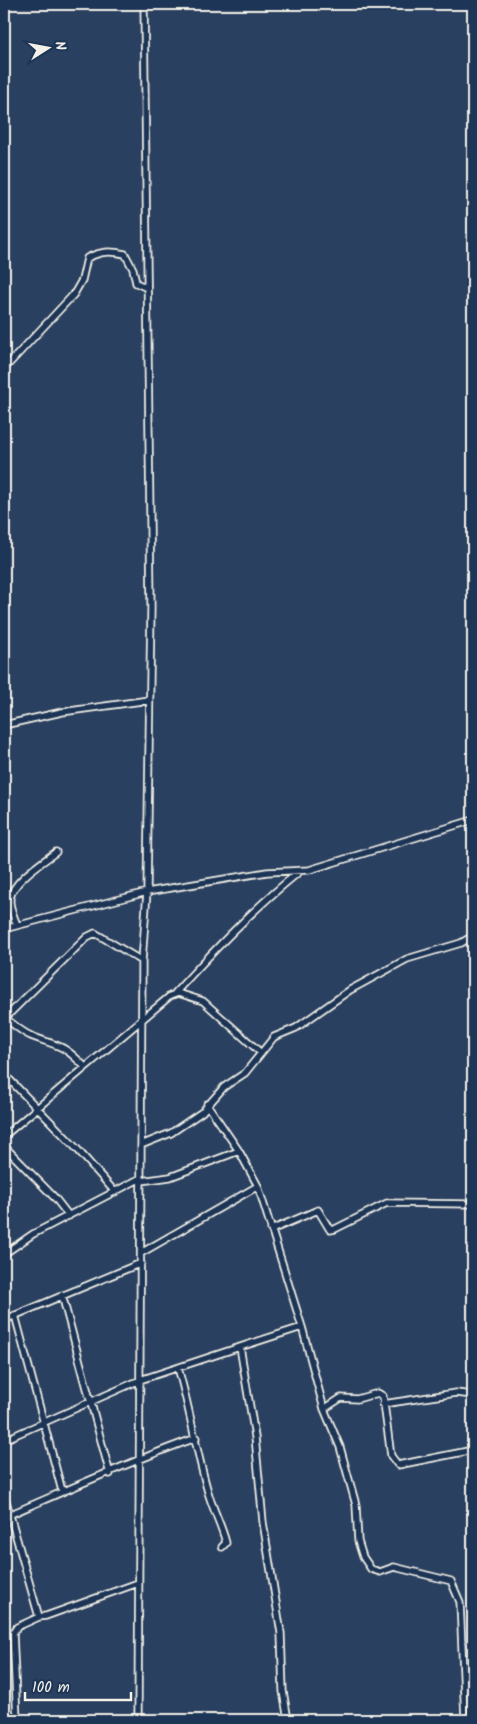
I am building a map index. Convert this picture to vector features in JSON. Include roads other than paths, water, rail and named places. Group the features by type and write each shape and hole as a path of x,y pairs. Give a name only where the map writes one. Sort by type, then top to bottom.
{"street":[{"path":"138,1720 142,961 147,892 149,700 148,288 144,4"},
{"path":"4,369 34,334 74,294 82,280 87,258 98,252 109,251 125,254 134,269 136,283 148,288"},
{"path":"4,725 62,712 149,700"},
{"path":"4,929 147,892 267,872 300,871 330,864 473,820"},
{"path":"10,899 14,890 31,870 56,852"},
{"path":"4,1136 142,1018 174,994 207,957 270,896 300,871"},
{"path":"4,886 10,899 17,925"},
{"path":"85,1067 70,1051 57,1044 31,1036 4,1018 87,937 95,933 142,961"},
{"path":"141,1145 170,1133 202,1112 224,1087 245,1073 274,1037 296,1028 373,977 407,959 460,943 473,936"},
{"path":"174,994 187,995 203,1001 261,1053"},
{"path":"4,1074 115,1192"},
{"path":"208,1104 239,1151 258,1186 302,1327 324,1409 340,1447 356,1504 358,1541 363,1557 371,1569 380,1572 394,1567 433,1575 451,1581 460,1602 465,1720"},
{"path":"4,1146 55,1198 68,1216"},
{"path":"4,1254 33,1234 141,1180 170,1177 239,1151"},
{"path":"141,1253 258,1186"},
{"path":"271,1230 318,1210 330,1230 336,1229 387,1203 473,1204"},
{"path":"4,1320 141,1263"},
{"path":"62,1295 110,1474"},
{"path":"15,1315 42,1423 62,1491"},
{"path":"4,1440 140,1380 302,1327"},
{"path":"240,1347 255,1437 263,1522 281,1633 283,1691 288,1720"},
{"path":"178,1368 190,1408 208,1493 226,1543 222,1547"},
{"path":"324,1409 341,1398 357,1399 368,1397 372,1393 383,1396 391,1456 398,1465 473,1450"},
{"path":"383,1404 456,1393 473,1395"},
{"path":"7,1516 62,1491 110,1474 140,1458 196,1438"},
{"path":"4,1494 7,1516 39,1617"},
{"path":"17,1720 13,1633 17,1627 39,1617 138,1582"}]}
